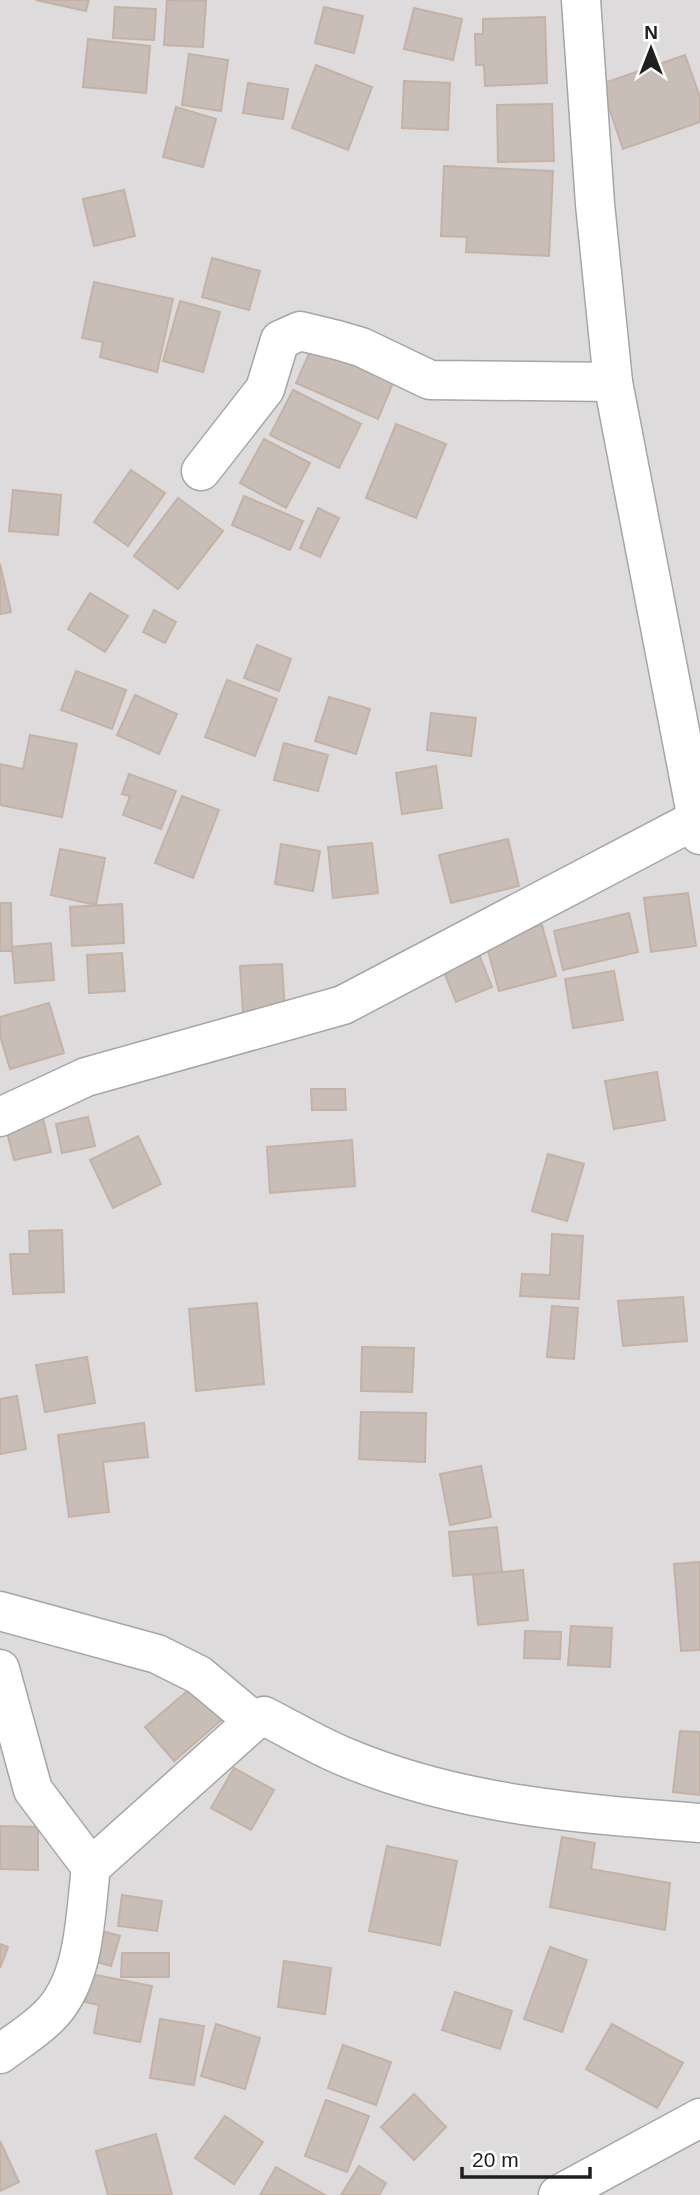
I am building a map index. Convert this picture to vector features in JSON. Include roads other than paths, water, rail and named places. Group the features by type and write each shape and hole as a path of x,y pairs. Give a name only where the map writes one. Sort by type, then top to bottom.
{"street":[{"path":"0,1117 86,1077 343,1005 698,827 613,382 594,204 580,0"},
{"path":"201,471 265,389 280,340 300,331 360,347 430,380 613,382"},
{"path":"0,1611 157,1654 200,1675 254,1721"},
{"path":"0,1669 33,1790 91,1867"},
{"path":"0,2054 49,2017 72,1982 83,1934 91,1867 254,1721 264,1716 350,1759 469,1797 562,1813 700,1823"},
{"path":"558,2195 700,2118"}]}
